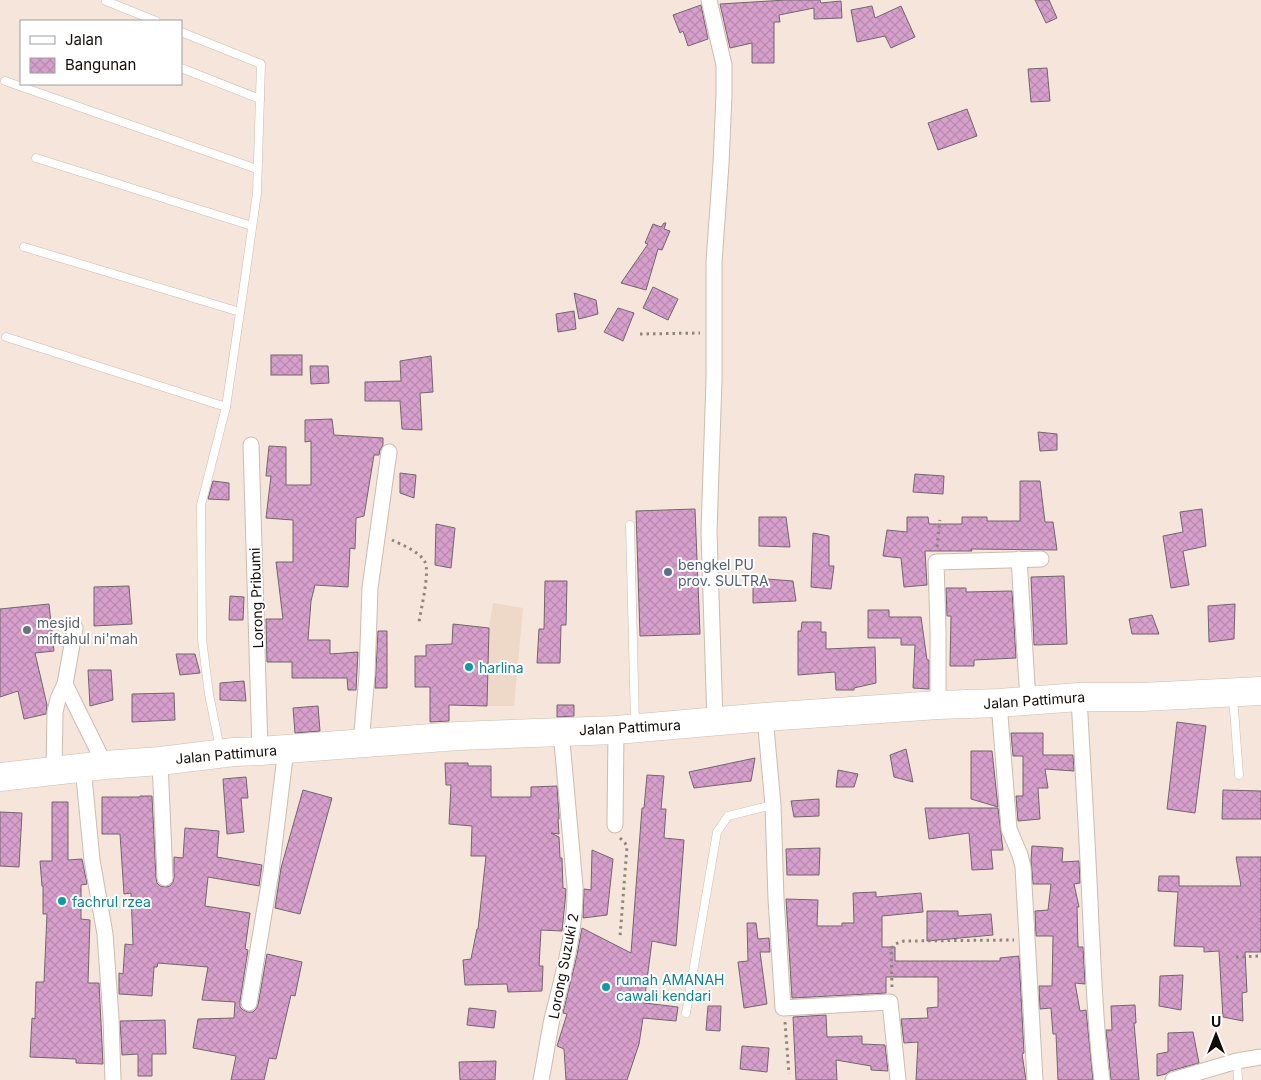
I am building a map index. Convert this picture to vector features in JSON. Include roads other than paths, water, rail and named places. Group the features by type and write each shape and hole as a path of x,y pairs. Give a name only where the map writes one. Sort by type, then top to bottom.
{"highway":[{"name":"Jalan Pattimura","path":"0,777 221,754 458,736 626,729 764,717 1079,697 1142,697 1261,691"}],"street":[{"path":"709,0 724,65 722,164 714,262 714,379 709,532 715,722"},
{"name":"Lorong Pribumi","path":"251,445 260,751"},
{"path":"360,743 367,685 370,588 389,452"},
{"path":"1019,559 1028,700"},
{"path":"938,706 936,562 1041,559"},
{"path":"54,771 55,712 58,699 65,684 75,628"},
{"path":"65,684 94,766 92,860 105,934 113,1080"},
{"path":"1079,697 1091,908 1093,981 1102,1080"},
{"path":"999,703 1009,830 1023,867 1035,1080"},
{"path":"764,717 773,805 776,899 784,1008 890,1002 898,1080"},
{"path":"615,825 626,729"},
{"name":"Lorong Suzuki 2","path":"541,1080 567,954 575,903 561,731"},
{"path":"249,1003 271,872 286,749"},
{"path":"160,761 165,878"},
{"path":"1173,1080 1237,1061 1261,1057"}],"lane":[{"path":"106,1 154,20"},
{"path":"182,32 261,64 257,192 226,408 201,505 202,638 209,694 221,754"},
{"path":"182,68 260,99"},
{"path":"5,81 257,169"},
{"path":"36,158 252,226"},
{"path":"24,247 240,312"},
{"path":"6,337 226,408"},
{"path":"626,729 630,525"},
{"path":"1233,693 1238,775"},
{"path":"686,1013 717,832 728,816 773,805"},
{"path":"1237,1061 1238,1080"}],"place":[{"name":"bengkel PU prov. SULTRA","path":"668,572"},
{"name":"mesjid miftahul ni'mah","path":"27,630"},
{"name":"harlina","path":"469,667"},
{"name":"fachrul rzea","path":"62,901"},
{"name":"rumah AMANAH cawali kendari","path":"606,987"}]}
